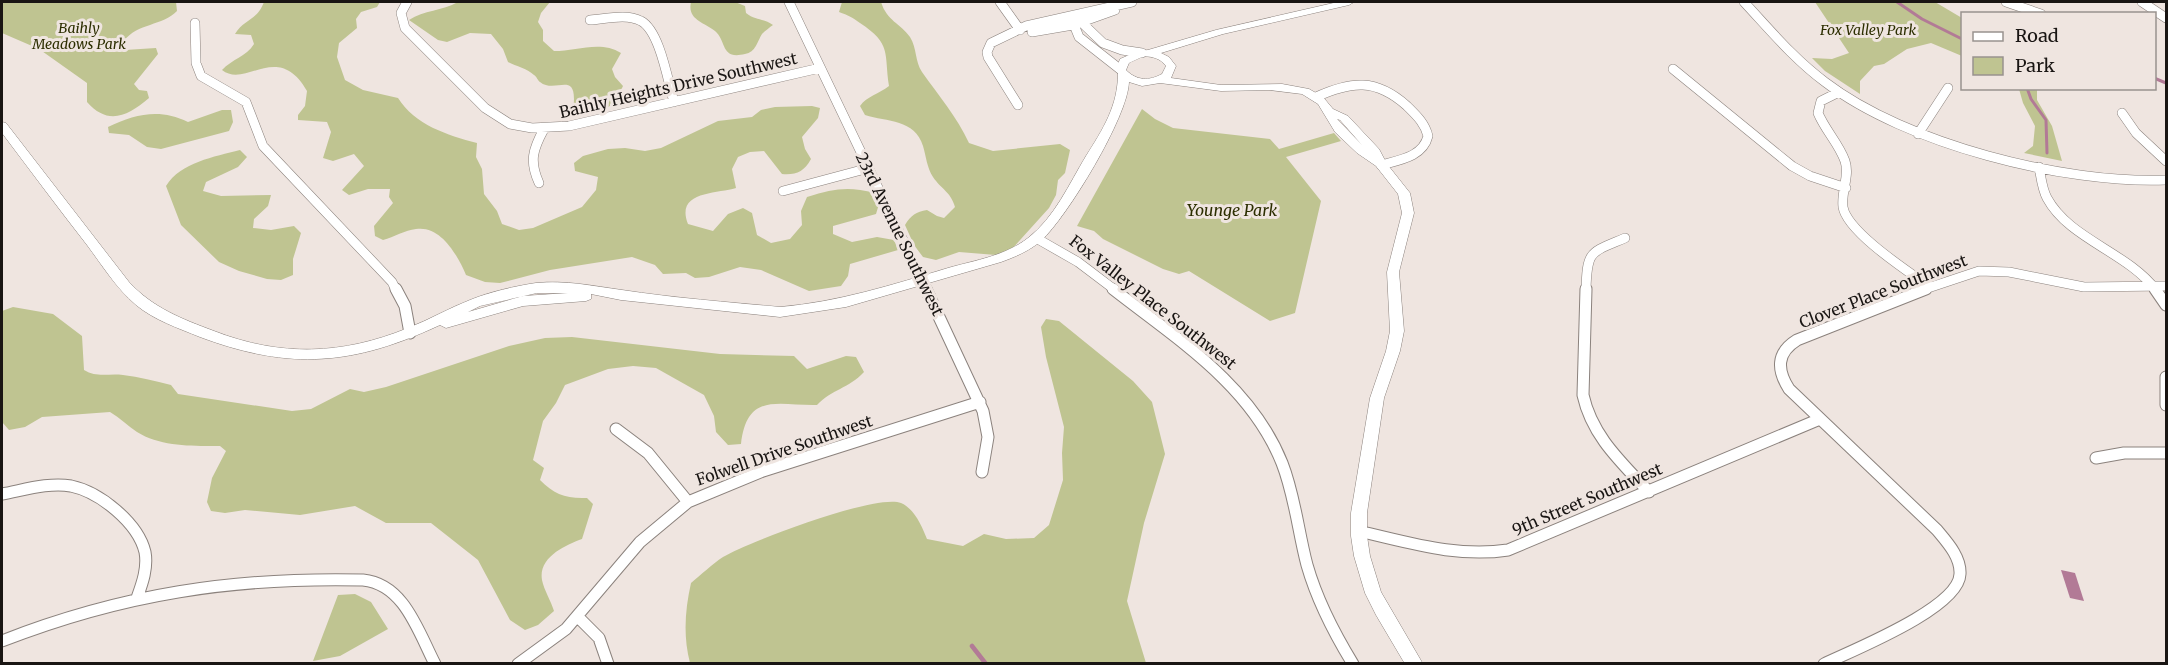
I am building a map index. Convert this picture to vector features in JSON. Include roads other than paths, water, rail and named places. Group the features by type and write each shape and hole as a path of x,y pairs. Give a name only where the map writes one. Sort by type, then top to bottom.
{"street":[{"name":"Baihly Heights Drive Southwest","path":"407,2 401,13 403,24 491,115 515,126 544,129 582,124 820,68"},
{"name":"23rd Avenue Southwest","path":"789,2 986,416 989,441 982,472"},
{"path":"1000,2 1020,30"},
{"path":"1018,105 987,52 988,47 997,38 1020,30 1030,32 1072,21 1121,3 1132,2"},
{"path":"1119,110 1125,86 1122,71 1124,61 1192,40 1349,2"},
{"path":"1744,2 1802,63 1839,92 1882,118 1918,134 1967,151 2039,167 2119,179 2166,180"},
{"path":"2006,2 2035,12"},
{"path":"2142,2 2166,18"},
{"path":"1072,21 1083,22 1114,11 1121,3"},
{"path":"590,20 630,18 645,24 653,35 674,102"},
{"path":"1072,21 1079,37 1134,81 1191,83 1222,88 1295,89 1316,97 1331,112 1331,118 1361,151 1381,165 1404,193 1408,213 1393,272 1397,331 1393,351 1377,398 1358,531 1360,557 1369,588 1415,663"},
{"path":"1083,22 1091,34 1111,47 1162,57 1191,83"},
{"path":"195,23 196,63 201,76 246,102 263,146 396,287 405,306 410,333"},
{"path":"2,126 140,303 162,316 221,340 287,356 301,357 340,352 523,301 621,295 780,312 801,311 844,303 1008,255 1036,238 1060,211 1119,110 1139,88 1167,76 1176,54 1192,40"},
{"path":"1673,69 1792,166 1810,177 1846,188"},
{"path":"1316,97 1337,88 1367,84 1392,92 1415,113 1426,128 1428,141 1425,147 1410,156 1381,165"},
{"path":"1918,134 1948,88"},
{"path":"1839,92 1821,100 1818,113 1845,161 1848,175 1843,209 1853,225 1930,287"},
{"path":"2122,113 2128,125 2138,136 2166,161"},
{"path":"539,183 532,169 531,156 544,129"},
{"path":"2039,167 2045,192 2055,208 2080,230 2131,265 2153,286 2166,305"},
{"path":"783,191 869,168"},
{"name":"Fox Valley Place Southwest","path":"1036,238 1086,268 1196,353 1228,380 1255,412 1269,434 1288,479 1306,561 1320,601 1353,663"},
{"path":"1625,238 1594,251 1587,263 1583,395 1586,412 1596,432 1649,492"},
{"name":"Clover Place Southwest","path":"1820,419 1783,380 1779,363 1783,350 1797,340 1930,287 1964,275 1991,270 2084,286 2166,286"},
{"path":"2166,376 2166,405"},
{"name":"Folwell Drive Southwest","path":"518,663 549,643 578,617 640,542 688,502 763,471 980,402"},
{"path":"1820,419 1937,530 1956,555 1960,575 1954,593 1938,607 1824,663"},
{"name":"9th Street Southwest","path":"1358,531 1447,551 1470,554 1494,553 1531,542 1820,419"},
{"path":"616,429 648,453 688,502"},
{"path":"2096,458 2124,453 2166,453"},
{"path":"2,494 38,487 72,487 87,492 107,504 136,534 143,545 146,560 145,571 137,598"},
{"path":"2,641 56,621 137,598 223,585 342,580 375,582 391,591 411,619 435,663"},
{"path":"578,617 599,638 608,663"}],"waterway":[{"path":"1897,2 1922,19 1961,38"},
{"path":"2156,79 2166,83"},
{"path":"2028,90 2031,99 2046,120 2047,153"},
{"path":"972,646 986,664"}],"park label":[{"name":"Fox Valley Park","path":"1868,30"},
{"name":"Baihly Meadows Park","path":"79,36"},
{"name":"Younge Park","path":"1232,210"}]}
